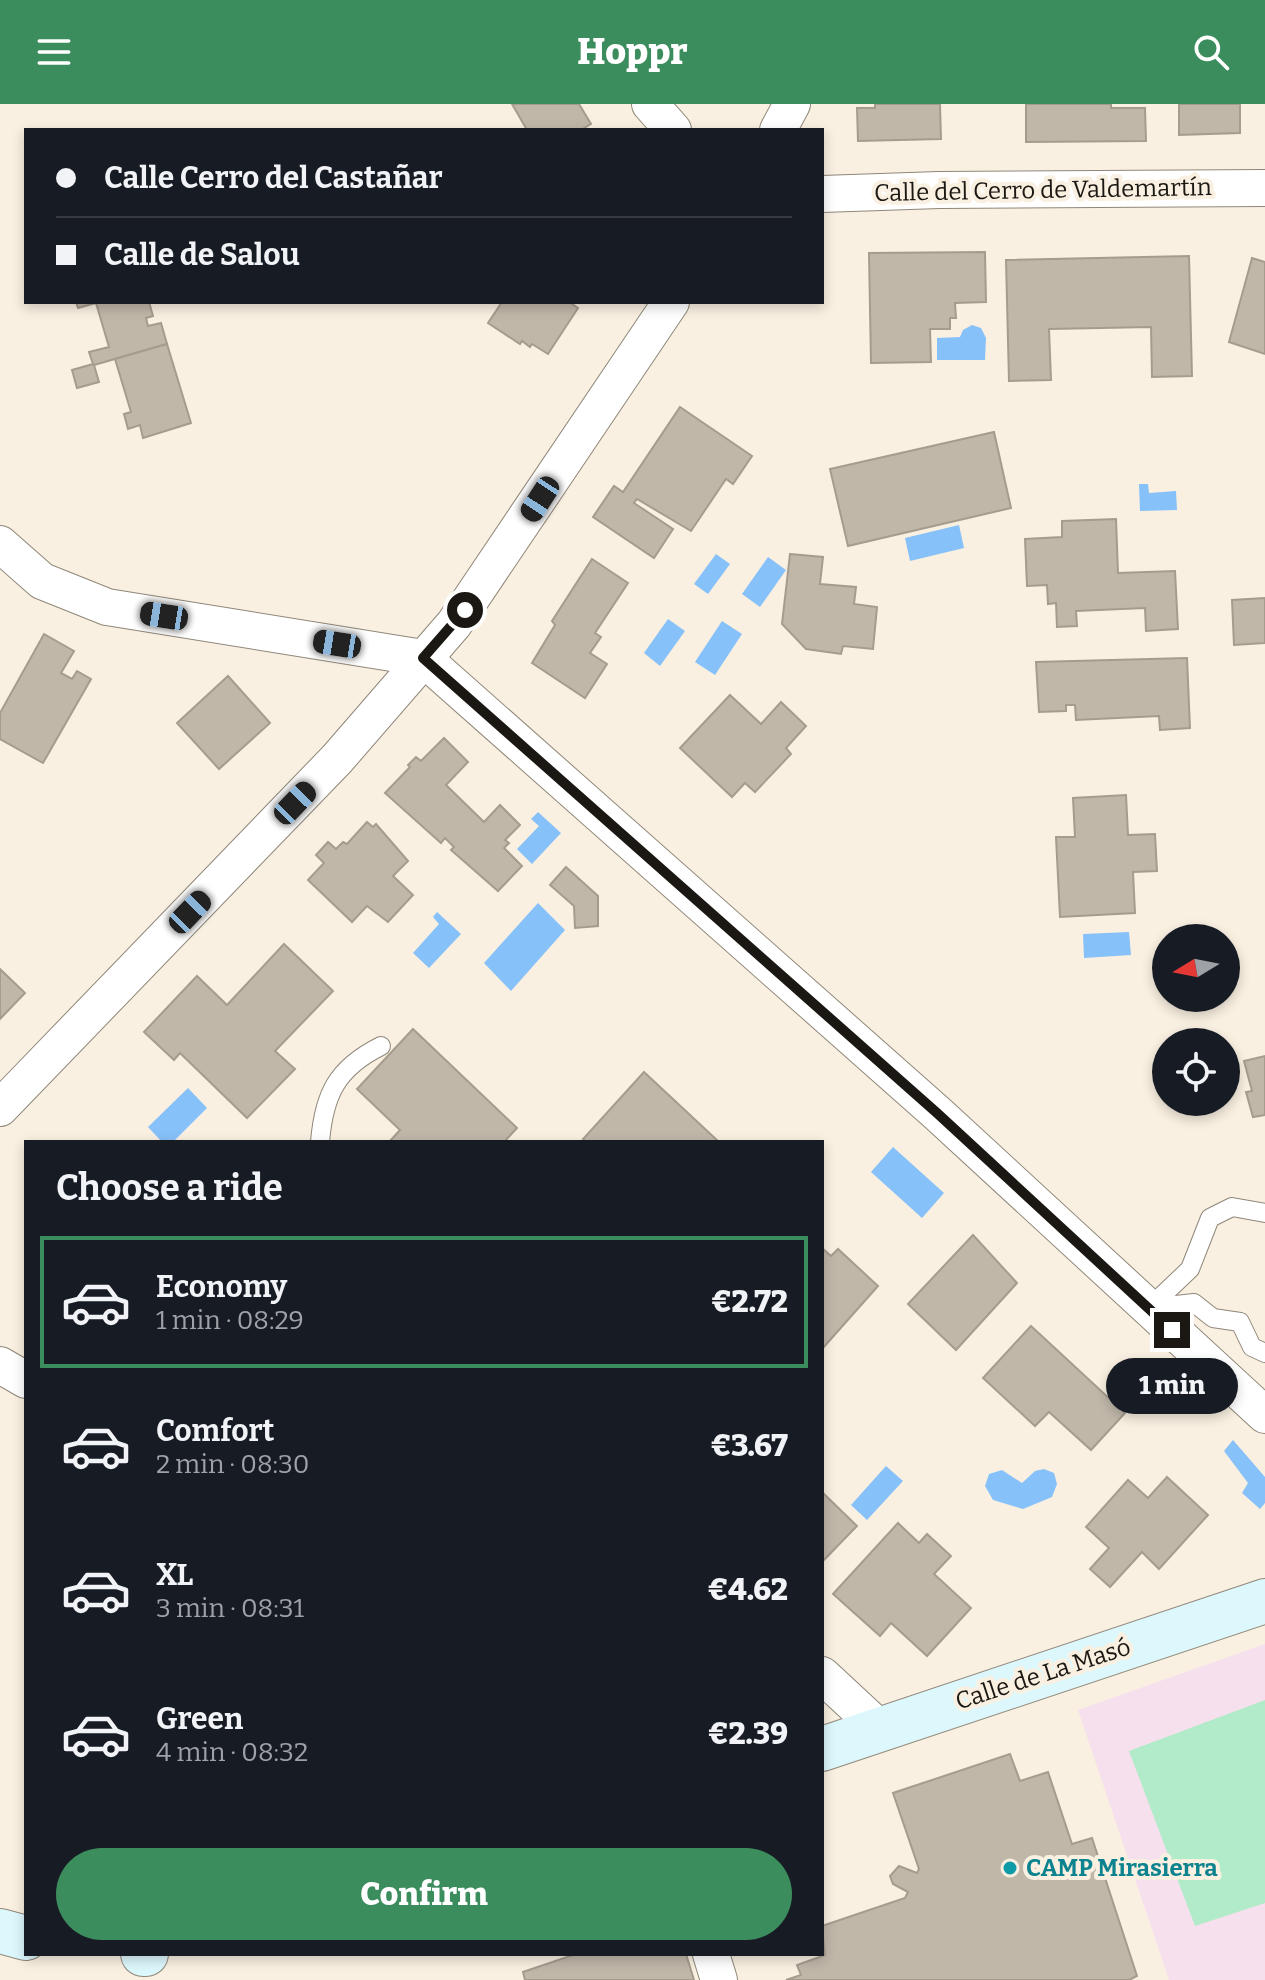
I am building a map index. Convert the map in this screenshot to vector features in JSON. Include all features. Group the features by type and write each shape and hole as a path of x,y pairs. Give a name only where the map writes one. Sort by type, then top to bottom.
{"street":[{"path":"650,104 671,128"},
{"path":"779,128 792,104"},
{"name":"Calle del Cerro de Valdemartín","path":"824,194 1265,188"},
{"path":"0,1108 337,759 476,596 670,304"},
{"path":"0,544 42,581 107,607 423,658 937,1113 1265,1415"},
{"path":"0,1365 24,1379"},
{"name":"Calle de La Masó","path":"824,1748 1265,1601"},
{"path":"824,1677 879,1728"},
{"path":"0,1931 24,1937"},
{"path":"712,1956 719,1980"},
{"path":"737,1956 745,1980"}],"lane":[{"path":"320,1140 322,1116 331,1089 354,1060 381,1046"},
{"path":"1149,1308 1190,1269 1210,1218 1232,1207 1265,1213"},
{"path":"1149,1308 1194,1303 1213,1318 1240,1322 1252,1347 1265,1353"}],"shaded area":[{"path":"1265,1644 1265,1980 1169,1980 1078,1710"}],"green space":[{"path":"1265,1700 1265,1903 1195,1926 1129,1751"}],"water":[{"path":"972,325 981,328 986,338 985,360 937,360 937,338 960,337 963,330"},
{"path":"1139,484 1148,484 1149,493 1176,491 1177,510 1140,511"},
{"path":"959,525 964,548 910,561 905,538"},
{"path":"716,554 730,564 708,594 694,584"},
{"path":"768,557 786,570 760,607 742,594"},
{"path":"668,619 685,631 660,666 644,653"},
{"path":"722,621 742,634 715,675 695,662"},
{"path":"538,812 561,833 532,864 517,849 539,826 531,819"},
{"path":"538,903 565,930 511,991 484,963"},
{"path":"437,912 461,934 429,968 413,953 439,924 433,917"},
{"path":"1129,932 1131,955 1084,958 1083,934"},
{"path":"188,1088 207,1108 175,1140 160,1140 148,1127"},
{"path":"893,1147 944,1193 922,1218 871,1172"},
{"path":"1233,1440 1265,1477 1265,1503 1260,1509 1242,1493 1248,1483 1224,1451"},
{"path":"886,1466 903,1481 867,1520 851,1505"},
{"path":"1044,1469 1054,1473 1057,1484 1052,1497 1023,1509 993,1500 985,1486 989,1474 1002,1470 1022,1483 1035,1471"}],"building":[{"path":"512,104 579,104 591,124 584,128 526,128"},
{"path":"875,104 940,104 941,139 858,141 857,108 875,108"},
{"path":"1026,104 1111,104 1111,108 1145,108 1146,141 1026,142"},
{"path":"1179,104 1240,104 1240,133 1179,135"},
{"path":"985,252 986,302 955,303 956,318 950,318 950,329 930,329 931,362 871,363 869,253"},
{"path":"1189,256 1192,376 1152,377 1151,327 1049,329 1051,380 1009,381 1006,260"},
{"path":"1252,258 1265,262 1265,354 1229,342"},
{"path":"96,304 150,304 153,316 146,318 148,326 161,323 167,344 94,365 99,382 77,388 72,370 93,364 89,352 109,347"},
{"path":"501,304 572,304 578,308 548,354 532,344 530,347 522,341 520,344 488,323"},
{"path":"167,344 191,423 143,438 140,425 128,429 124,414 131,412 115,359"},
{"path":"680,407 752,456 733,484 726,479 691,531 637,499 634,503 673,529 654,558 593,517 614,486 623,492"},
{"path":"994,432 1011,508 848,546 830,469"},
{"path":"1116,519 1118,573 1175,571 1178,629 1146,631 1145,608 1076,611 1077,626 1057,627 1056,603 1048,604 1047,585 1027,586 1025,539 1062,537 1062,521"},
{"path":"790,554 823,557 820,584 856,587 854,604 877,607 873,649 843,646 841,654 806,649 782,624"},
{"path":"592,559 628,583 595,633 601,637 590,653 607,664 585,698 532,663 555,625 552,621"},
{"path":"1265,598 1265,643 1234,645 1232,600"},
{"path":"44,634 74,651 61,673 72,679 77,671 91,679 43,763 0,739 0,713"},
{"path":"1187,658 1190,728 1160,730 1159,716 1076,720 1075,705 1066,705 1066,711 1039,712 1036,662"},
{"path":"228,676 270,723 219,769 177,723"},
{"path":"730,695 761,724 781,702 806,726 786,748 791,754 755,792 745,783 732,797 680,748"},
{"path":"444,738 468,762 446,785 484,822 500,805 520,825 505,840 509,843 504,848 522,866 498,891 451,850 454,847 445,838 441,843 385,793 416,757 421,761"},
{"path":"1126,795 1128,835 1155,834 1157,871 1133,872 1135,913 1060,917 1056,837 1075,837 1073,798"},
{"path":"367,822 373,827 376,824 408,861 393,876 413,895 388,922 367,906 352,922 308,880 324,863 316,855 328,842 336,849 343,842 347,844"},
{"path":"566,867 598,896 598,926 575,928 574,906 550,885"},
{"path":"284,944 333,991 275,1051 295,1069 247,1118 180,1053 174,1060 144,1032 197,976 227,1005"},
{"path":"0,969 25,993 0,1019"},
{"path":"413,1029 517,1128 506,1140 391,1140 400,1130 357,1089"},
{"path":"1265,1056 1265,1115 1253,1117 1246,1092 1252,1091 1244,1061"},
{"path":"644,1072 717,1140 584,1140"},
{"path":"973,1235 1017,1283 956,1350 908,1304"},
{"path":"838,1249 878,1286 824,1347 824,1250 831,1256"},
{"path":"1031,1326 1125,1413 1091,1450 1049,1412 1035,1426 983,1378"},
{"path":"1167,1477 1208,1515 1159,1569 1142,1552 1110,1587 1090,1569 1109,1548 1086,1527 1128,1480 1148,1498"},
{"path":"824,1494 857,1526 824,1560"},
{"path":"898,1523 919,1543 927,1534 951,1556 934,1574 971,1608 927,1656 891,1623 880,1636 833,1594"},
{"name":"CAMP Mirasierra","path":"1010,1754 1020,1781 1048,1772 1072,1844 1092,1838 1137,1976 1129,1980 786,1980 801,1975 797,1965 825,1955 824,1925 905,1898 908,1892 893,1884 890,1876 899,1866 917,1873 919,1869 893,1793"},
{"path":"570,1956 687,1956 694,1980 525,1980 523,1972"}],"place":[{"name":"CAMP Mirasierra","path":"1010,1868"}],"route":[{"path":"465,610 423,658 937,1113 1172,1330"}]}
